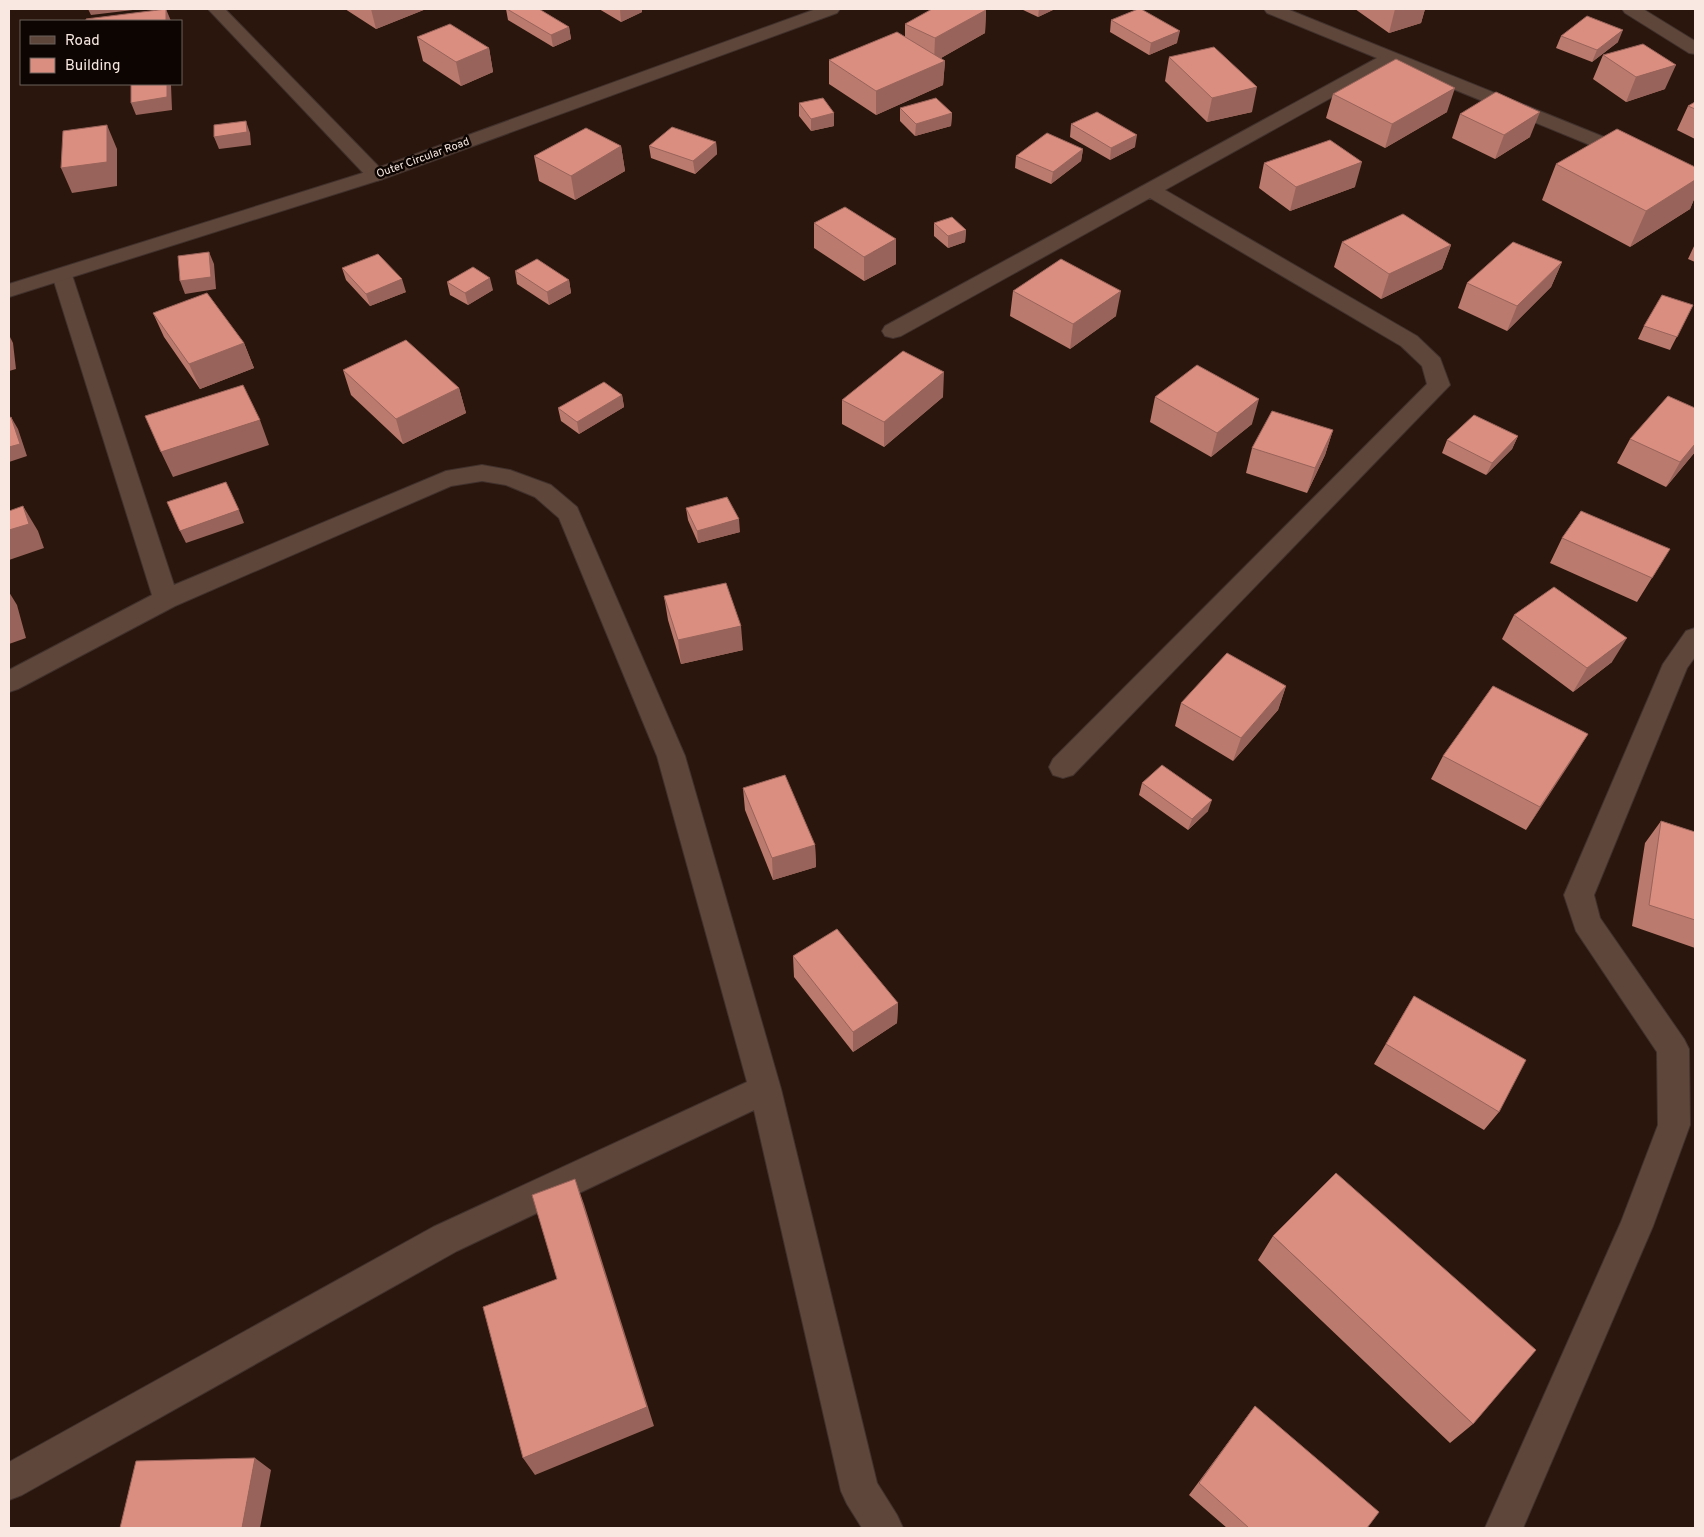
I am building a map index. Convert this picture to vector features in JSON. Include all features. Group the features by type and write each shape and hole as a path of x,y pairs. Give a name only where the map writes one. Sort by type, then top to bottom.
{"street":[{"path":"216,9 376,175"},
{"name":"Outer Circular Road","path":"9,291 376,175 831,9"},
{"path":"1273,9 1597,141"},
{"path":"1631,9 1695,48"},
{"path":"893,331 1392,57"},
{"path":"1063,767 1439,385 1432,363 1409,341 1150,190"},
{"path":"62,275 166,599"},
{"path":"9,682 166,599 446,479 482,473 510,478 543,491 569,514 671,756 765,1089 860,1491 884,1528"},
{"path":"1504,1528 1636,1226 1674,1125 1673,1049 1586,922 1579,895 1676,664 1695,638"},
{"path":"9,1482 445,1239 765,1089"}],"building":[{"path":"166,9 166,20 86,19"},
{"path":"507,9 539,9 569,27 551,35"},
{"path":"932,9 986,10 935,38 905,24"},
{"path":"1138,9 1180,31 1151,43 1111,20"},
{"path":"1587,16 1623,30 1597,50 1561,36"},
{"path":"450,24 489,48 456,62 417,37"},
{"path":"897,32 945,61 876,91 829,60"},
{"path":"1643,44 1676,65 1636,77 1603,55"},
{"path":"1214,47 1257,87 1212,98 1169,57"},
{"path":"1396,59 1455,88 1392,124 1333,94"},
{"path":"131,85 167,85 167,97 131,103"},
{"path":"1496,92 1540,112 1504,135 1460,114"},
{"path":"823,98 834,113 811,119 799,103"},
{"path":"936,98 952,113 916,124 900,108"},
{"path":"1695,102 1695,109 1688,106"},
{"path":"1097,112 1137,135 1111,148 1071,124"},
{"path":"246,121 247,132 214,137 214,125"},
{"path":"107,125 107,162 61,168 63,131"},
{"path":"672,127 716,142 693,161 649,146"},
{"path":"586,128 621,146 571,176 534,156"},
{"path":"1617,129 1695,167 1695,180 1646,211 1556,164"},
{"path":"1047,133 1083,149 1053,172 1016,156"},
{"path":"1330,140 1362,162 1296,187 1264,163"},
{"path":"845,207 896,239 864,257 814,223"},
{"path":"1403,214 1451,245 1389,274 1342,242"},
{"path":"952,217 966,230 948,236 934,223"},
{"path":"1513,242 1562,262 1517,306 1467,283"},
{"path":"209,252 211,277 180,281 178,256"},
{"path":"378,254 402,279 366,294 342,268"},
{"path":"537,259 569,280 547,292 515,271"},
{"path":"1061,259 1121,291 1073,324 1013,291"},
{"path":"473,267 490,278 465,293 447,282"},
{"path":"207,293 244,343 189,364 153,313"},
{"path":"1662,295 1693,305 1677,337 1644,326"},
{"path":"406,340 459,388 396,419 343,370"},
{"path":"903,351 944,372 884,422 842,400"},
{"path":"1197,365 1259,399 1217,433 1155,397"},
{"path":"604,382 622,395 577,422 558,408"},
{"path":"243,385 260,420 161,452 145,416"},
{"path":"1668,396 1695,408 1695,444 1680,462 1630,439"},
{"path":"1272,411 1333,430 1315,468 1252,448"},
{"path":"1474,415 1518,436 1492,463 1447,440"},
{"path":"11,417 20,444 9,447 9,418"},
{"path":"226,482 239,510 180,531 167,502"},
{"path":"727,497 739,519 697,531 686,508"},
{"path":"23,506 29,524 9,530 9,511"},
{"path":"1581,511 1670,549 1652,578 1562,538"},
{"path":"726,583 741,626 678,640 664,596"},
{"path":"1554,587 1627,638 1587,668 1514,615"},
{"path":"1227,653 1286,686 1241,738 1181,703"},
{"path":"1493,686 1588,734 1540,807 1443,756"},
{"path":"1162,765 1212,800 1192,819 1142,783"},
{"path":"785,775 815,845 772,858 743,788"},
{"path":"1661,821 1695,832 1695,920 1649,905"},
{"path":"837,929 898,1003 853,1032 793,956"},
{"path":"1414,996 1526,1060 1499,1112 1386,1044"},
{"path":"1336,1173 1536,1350 1473,1424 1273,1236"},
{"path":"575,1179 647,1407 523,1458 483,1307 557,1279 532,1195"},
{"path":"1255,1406 1379,1512 1367,1528 1249,1528 1199,1483"},
{"path":"255,1458 242,1528 120,1528 136,1461"}]}
